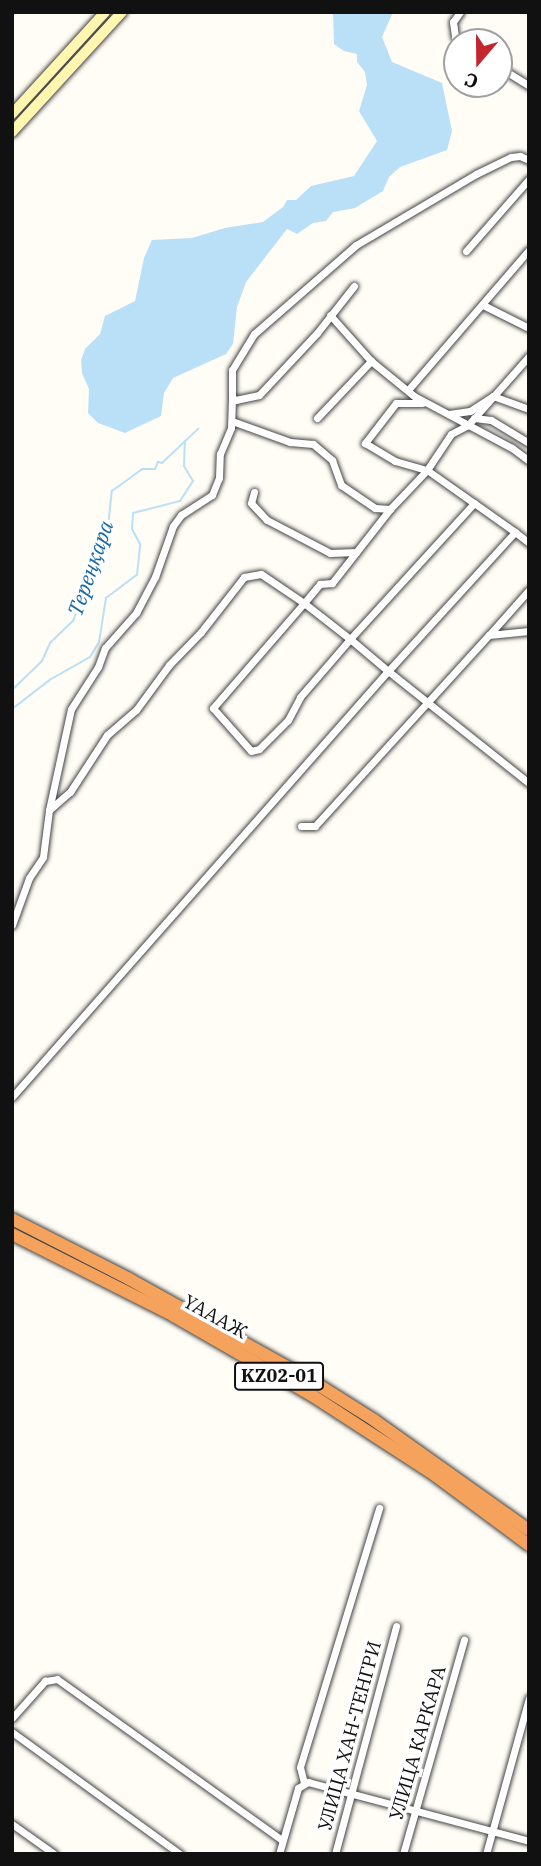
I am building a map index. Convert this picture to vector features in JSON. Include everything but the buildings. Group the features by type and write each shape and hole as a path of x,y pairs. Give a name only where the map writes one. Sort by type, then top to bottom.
{"highway":[{"name":"ҮАААЖ","path":"12,1219 141,1286 309,1379 374,1420 529,1530"},
{"name":"ҮАААЖ","path":"12,1234 174,1316 313,1396 436,1476 529,1545"}],"street":[{"path":"12,114 104,12"},
{"path":"12,132 122,12"},
{"path":"454,28 453,22 460,12"},
{"path":"513,76 529,86"},
{"path":"12,925 29,878 43,857 49,810 71,709 98,667 105,648 136,613 155,577 173,527 181,515 212,495 219,478 220,454 232,421 232,370 254,334 356,246 476,174 510,157 520,156 529,160"},
{"path":"466,251 529,179"},
{"path":"408,390 529,250"},
{"path":"232,398 236,400 259,395 354,286"},
{"path":"483,305 529,328"},
{"path":"330,315 371,361 408,390 430,405 512,448 529,461"},
{"path":"474,503 350,639 300,698 288,720 259,749 251,751 213,709 320,584 332,583 390,509 427,470 451,434 468,425 529,356"},
{"path":"317,418 371,361"},
{"path":"493,396 529,409"},
{"path":"448,414 470,411 493,396"},
{"path":"430,405 411,401 396,403 365,443 395,461 427,470 529,543"},
{"path":"474,418 491,420 529,443"},
{"path":"232,421 290,442 313,444 332,460 341,485 375,508 390,509"},
{"path":"254,492 251,503 267,520 330,552 356,552"},
{"path":"12,1097 388,671 515,532"},
{"path":"49,810 70,792 107,736 136,710 169,665 201,632 244,577 261,574 304,603 529,783"},
{"path":"301,825 315,826 529,590"},
{"path":"489,635 529,631"},
{"path":"304,1783 300,1767 379,1508"},
{"name":"УЛИЦА ХАН-ТЕНГРИ","path":"335,1854 396,1626"},
{"name":"УЛИЦА КАРКАРА","path":"403,1854 464,1640"},
{"path":"12,1718 45,1681 57,1679 282,1840"},
{"path":"486,1854 529,1698"},
{"path":"12,1732 180,1854"},
{"path":"304,1783 415,1809 529,1841"},
{"path":"279,1854 298,1788 304,1783"},
{"path":"12,1824 54,1854"}],"water":[{"path":"333,12 393,12 382,37 392,62 442,83 452,131 447,150 400,167 389,177 383,191 355,208 333,212 326,221 313,223 297,234 287,229 246,282 237,307 233,344 226,354 173,378 164,393 161,416 125,433 98,423 88,413 89,389 82,373 81,360 85,349 100,334 105,316 135,301 144,258 152,240 192,238 225,228 263,222 283,207 287,200 296,200 311,186 354,176 377,141 359,111 367,85 365,72 357,62 357,54 344,51 334,44"}],"waterway":[{"name":"Тереңқара","path":"12,690 42,661 50,643 73,621 108,527 112,491 142,469 155,469 158,462 162,463 198,429"},
{"path":"12,709 51,679 90,657 99,642 106,598 137,575 140,544 132,529 133,513 180,501 193,481 184,466 185,441"}]}
